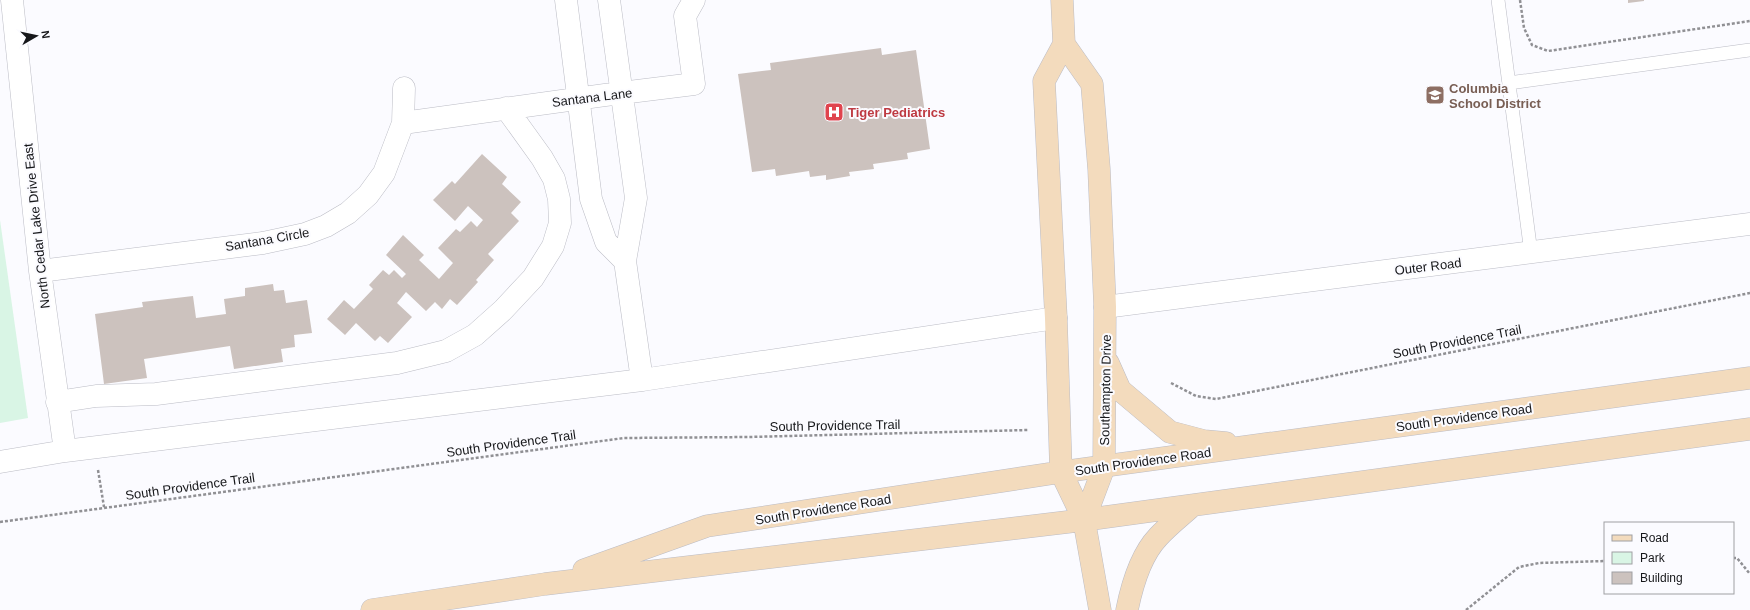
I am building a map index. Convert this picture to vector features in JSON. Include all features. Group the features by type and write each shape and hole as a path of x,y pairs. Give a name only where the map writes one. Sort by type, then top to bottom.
{"main road":[{"path":"1062,0 1064,44 1044,82 1062,472 1084,520 1100,610"},
{"name":"Southampton Drive","path":"1064,44 1092,84 1105,307 1104,467 1084,520"},
{"path":"1105,355 1120,390 1170,432 1204,441 1259,445"},
{"name":"South Providence Road","path":"545,584 707,526 1062,472 1750,378"},
{"name":"South Providence Road","path":"372,610 545,584 1084,520 1750,428"},
{"path":"1127,610 1131,589 1143,558 1157,538 1192,505"}],"street":[{"name":"North Cedar Lake Drive East","path":"12,0 40,271 65,451"},
{"path":"566,0 591,199 606,242 625,261"},
{"path":"609,0 636,198 625,261 642,380"},
{"name":"Santana Lane","path":"403,123 578,98 694,84 685,16 694,0"},
{"name":"Santana Circle","path":"40,271 262,243 305,234 326,226 348,213 368,195 384,173 403,123 404,88"},
{"path":"57,402 96,396 156,394 397,363 446,351 475,335 503,310 533,278 553,246 560,223 560,199 554,179 542,158 506,108"},
{"name":"Outer Road","path":"1105,307 1750,224"},
{"path":"0,462 65,451 642,380 1056,318"}],"lane":[{"path":"1498,0 1530,253"},
{"path":"1509,83 1750,50"}],"path":[{"path":"1520,0 1524,28 1532,45 1548,51 1750,21"},
{"name":"South Providence Trail","path":"1171,383 1196,396 1216,399 1750,293"},
{"name":"South Providence Trail","path":"0,522 624,438 748,437 1028,430"},
{"path":"94,448 104,507"},
{"path":"1734,558 1737,558 1750,574"},
{"path":"1466,610 1520,567 1539,563 1604,561"}],"green space":[{"path":"0,220 28,418 0,423"}],"building":[{"path":"1628,0 1644,0 1644,1 1628,3"},
{"name":"Tiger Pediatrics","path":"881,48 882,55 916,50 930,149 907,153 908,159 873,164 874,169 849,172 850,176 826,180 826,175 810,177 809,171 776,176 775,169 752,172 738,74 771,70 770,63"},
{"path":"482,154 507,177 502,184 521,202 511,213 519,221 488,254 494,260 476,280 478,282 457,305 450,299 442,309 435,302 426,311 406,292 397,303 412,317 388,343 380,336 375,341 356,323 345,335 327,319 344,300 354,309 373,289 369,285 383,270 389,275 394,270 402,278 406,274 386,255 403,235 424,255 419,260 439,279 453,263 438,248 456,229 460,232 471,221 477,227 483,220 468,206 455,221 433,200 452,181 455,184"},
{"path":"273,284 274,291 284,290 286,303 307,300 312,333 294,335 295,347 281,349 283,362 234,369 230,346 144,359 147,378 104,384 95,314 143,307 142,302 193,296 196,318 226,314 224,299 245,296 245,288"}],"place":[{"name":"Columbia School District","path":"1435,95"},
{"name":"Tiger Pediatrics","path":"834,112"}]}
